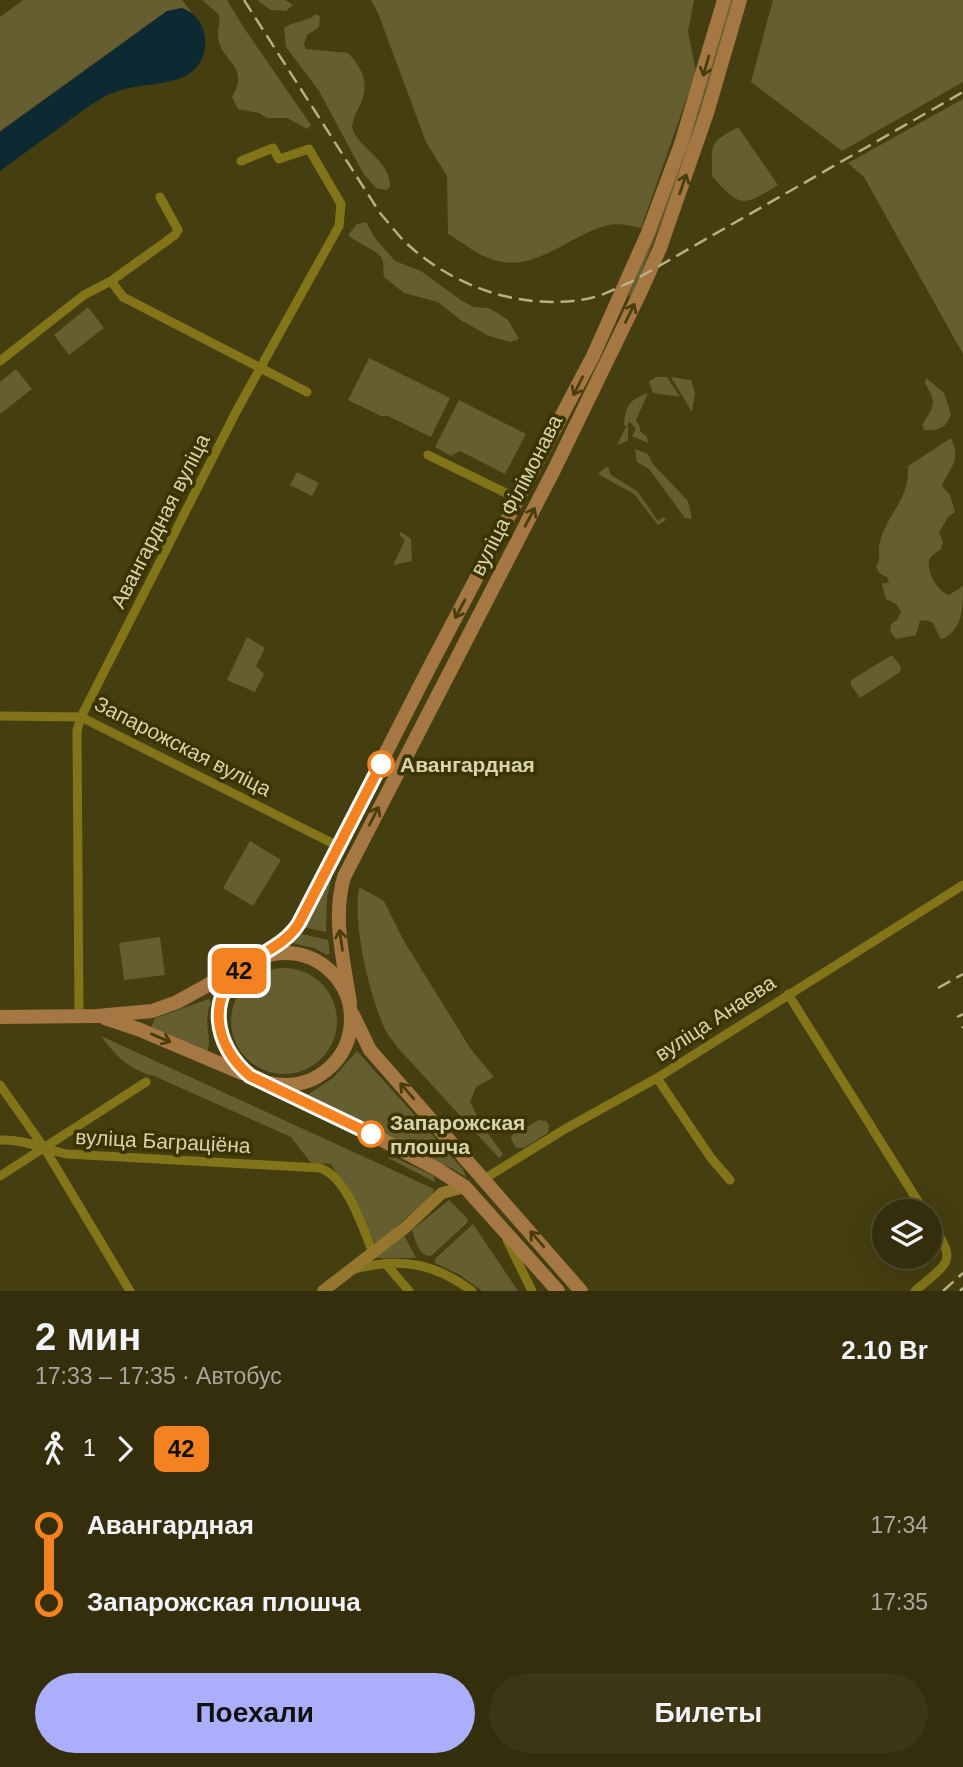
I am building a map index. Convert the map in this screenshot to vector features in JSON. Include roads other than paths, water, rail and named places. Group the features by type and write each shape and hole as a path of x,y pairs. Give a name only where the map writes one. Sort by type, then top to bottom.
{"main road":[{"name":"вуліца Філімонава","path":"253,961 295,930 593,356 647,235 681,144 724,0"},
{"name":"вуліца Філімонава","path":"350,1006 339,926 338,901 344,877 554,470 641,291 660,248 707,113 740,0"},
{"path":"538,463 554,470"},
{"path":"0,1017 97,1016 164,1008 253,961 285,953 313,959 336,977 370,1050 581,1291"},
{"path":"253,961 236,974 226,987 220,1003 219,1020 227,1052 237,1065 256,1080 276,1086 303,1083 327,1070 336,1060 349,1036 350,1006"},
{"path":"97,1016 138,1029 256,1080 371,1134 437,1169 465,1187 558,1291"}],"street":[{"name":"Авангардная вуліца","path":"79,1016 77,731 81,717 259,368 339,226 341,204 309,149 279,159 273,148 241,161"},
{"path":"0,362 84,295 111,281 175,235 178,230 160,197"},
{"path":"111,281 123,297 307,392"},
{"path":"428,455 518,499"},
{"name":"Запарожская вуліца","path":"0,716 81,717 340,847"},
{"name":"вуліца Анаева","path":"484,1180 565,1129 657,1078 963,885"},
{"path":"788,994 916,1199"},
{"path":"657,1078 711,1158 730,1180"},
{"path":"0,1176 146,1082"},
{"path":"1,1088 45,1149 130,1291"},
{"name":"вуліца Баграціёна","path":"0,1140 21,1140 67,1154 310,1166 326,1170 338,1181 352,1203 373,1253"},
{"path":"437,1169 442,1193"},
{"path":"323,1291 353,1270 442,1193 465,1187"},
{"path":"498,1223 532,1291"},
{"path":"942,1242 948,1259 942,1268"},
{"path":"353,1270 385,1263 407,1263 439,1270 472,1291"},
{"path":"385,1263 409,1291"},
{"path":"915,1291 940,1269"}],"water":[{"path":"182,8 198,19 205,36 204,54 194,70 179,79 121,90 106,96 0,171 0,132 167,11"}],"railway":[{"path":"244,0 380,213 402,239 445,272 468,284 516,299 566,302 591,298 631,282 963,92"},
{"path":"938,988 963,974"},
{"path":"957,1017 963,1014"},
{"path":"943,1291 963,1273"},
{"path":"960,1291 963,1288"}],"place":[{"name":"Авангардная","path":"381,764"},
{"name":"Запарожская плошча","path":"371,1134"}]}
